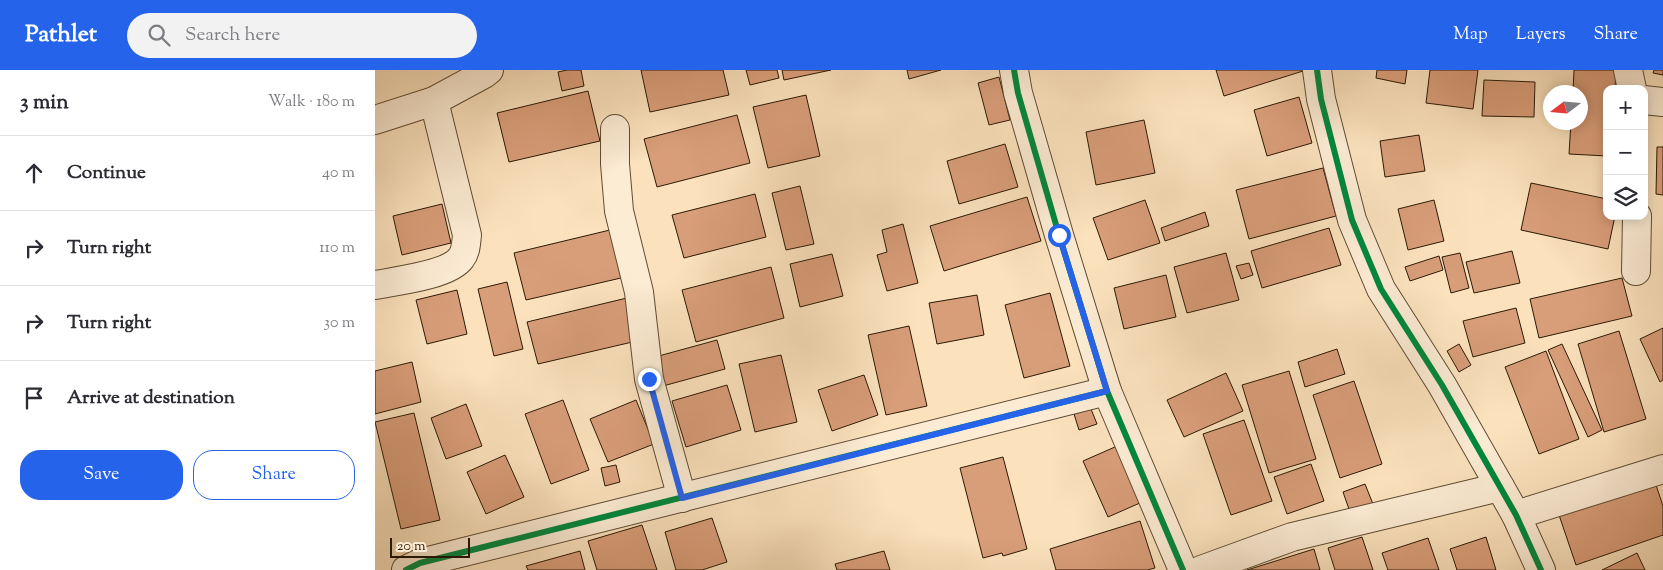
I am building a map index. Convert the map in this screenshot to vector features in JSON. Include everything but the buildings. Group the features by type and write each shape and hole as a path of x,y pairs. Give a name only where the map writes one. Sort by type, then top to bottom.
{"street":[{"path":"375,120 434,100 489,70"},
{"path":"1014,70 1018,93 1056,225 1107,391 1183,570"},
{"path":"1317,70 1321,99 1352,220 1381,289 1442,385 1516,515 1541,570"},
{"path":"1628,70 1631,85"},
{"path":"375,285 428,274 451,267 461,258 466,247 467,235 434,100"},
{"path":"1648,100 1663,102"},
{"path":"615,129 615,164 619,211 639,292 649,379 682,498"},
{"path":"1636,270 1637,220"},
{"path":"406,570 420,563 1107,391"},
{"path":"1516,515 1663,469"},
{"path":"1201,570 1292,537 1500,487"}],"cycle path":[{"path":"1014,70 1018,93 1059,235 1107,391 1183,570"},
{"path":"1317,70 1321,99 1352,220 1381,289 1442,385 1516,515 1541,570"},
{"path":"406,570 420,563 1107,391"}],"route":[{"path":"649,379 682,498 1107,391 1059,235"}]}
